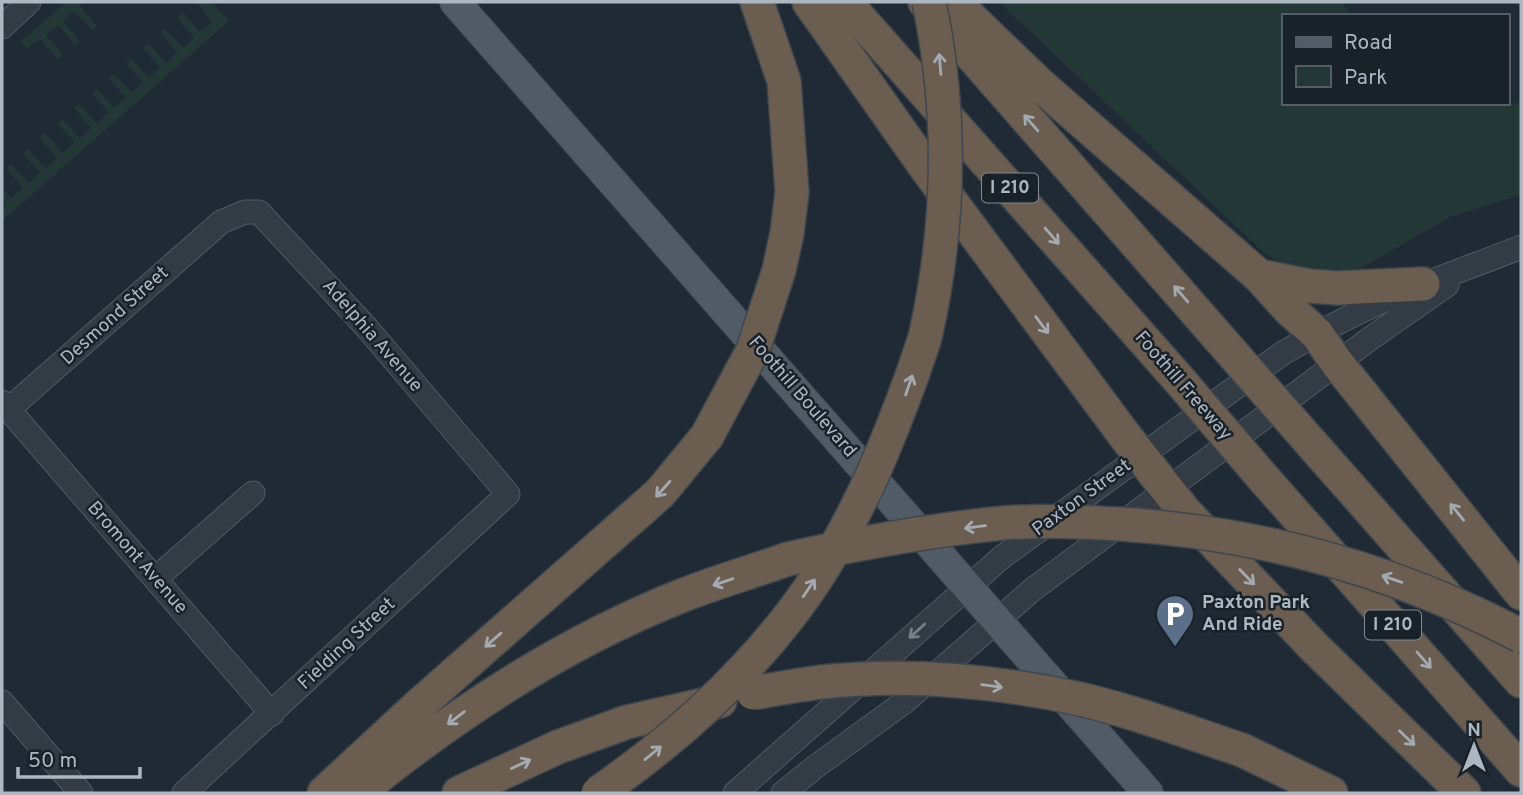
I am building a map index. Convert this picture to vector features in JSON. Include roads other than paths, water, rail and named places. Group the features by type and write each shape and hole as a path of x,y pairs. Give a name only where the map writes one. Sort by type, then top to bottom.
{"highway":[{"path":"324,793 417,707 660,493 707,436 753,350 779,270 792,192 784,81 757,2"},
{"path":"808,2 929,172 1140,456 1185,512 1314,647 1464,793"},
{"name":"Foothill Freeway","path":"845,2 1521,771"},
{"path":"598,793 631,771 692,721 739,674 788,618 823,567 857,508 893,430 925,335 940,255 946,145 939,48 927,2"},
{"name":"I 210","path":"927,2 1521,681"},
{"path":"954,2 1038,83 1259,276 1289,309 1317,334 1337,363 1521,593"},
{"path":"1259,276 1309,286 1337,288 1423,284"},
{"path":"358,793 474,706 571,647 685,594 788,559 860,543 1005,523 1079,522 1159,527 1237,537 1317,554 1400,581 1489,619 1521,636"},
{"path":"459,793 558,747 627,722 753,693 822,682 904,678 953,681 1079,699 1120,710 1242,750 1331,793"}],"main road":[{"name":"Foothill Boulevard","path":"455,2 1149,793"}],"street":[{"path":"2,27 29,2"},
{"name":"Adelphia Avenue","path":"221,222 245,212 259,212 269,220 368,328 508,494"},
{"name":"Desmond Street","path":"5,406 221,222"},
{"name":"Paxton Street","path":"735,793 1004,556 1283,353 1423,284 1472,268 1521,247"},
{"name":"Paxton Street","path":"783,793 903,703 1032,590 1337,363 1472,268"},
{"name":"Bromont Avenue","path":"5,406 272,714"},
{"path":"155,579 253,493"},
{"name":"Fielding Street","path":"184,793 508,494"},
{"path":"2,702 81,793"}],"place":[{"name":"Paxton Park And Ride","path":"1175,648"}]}
